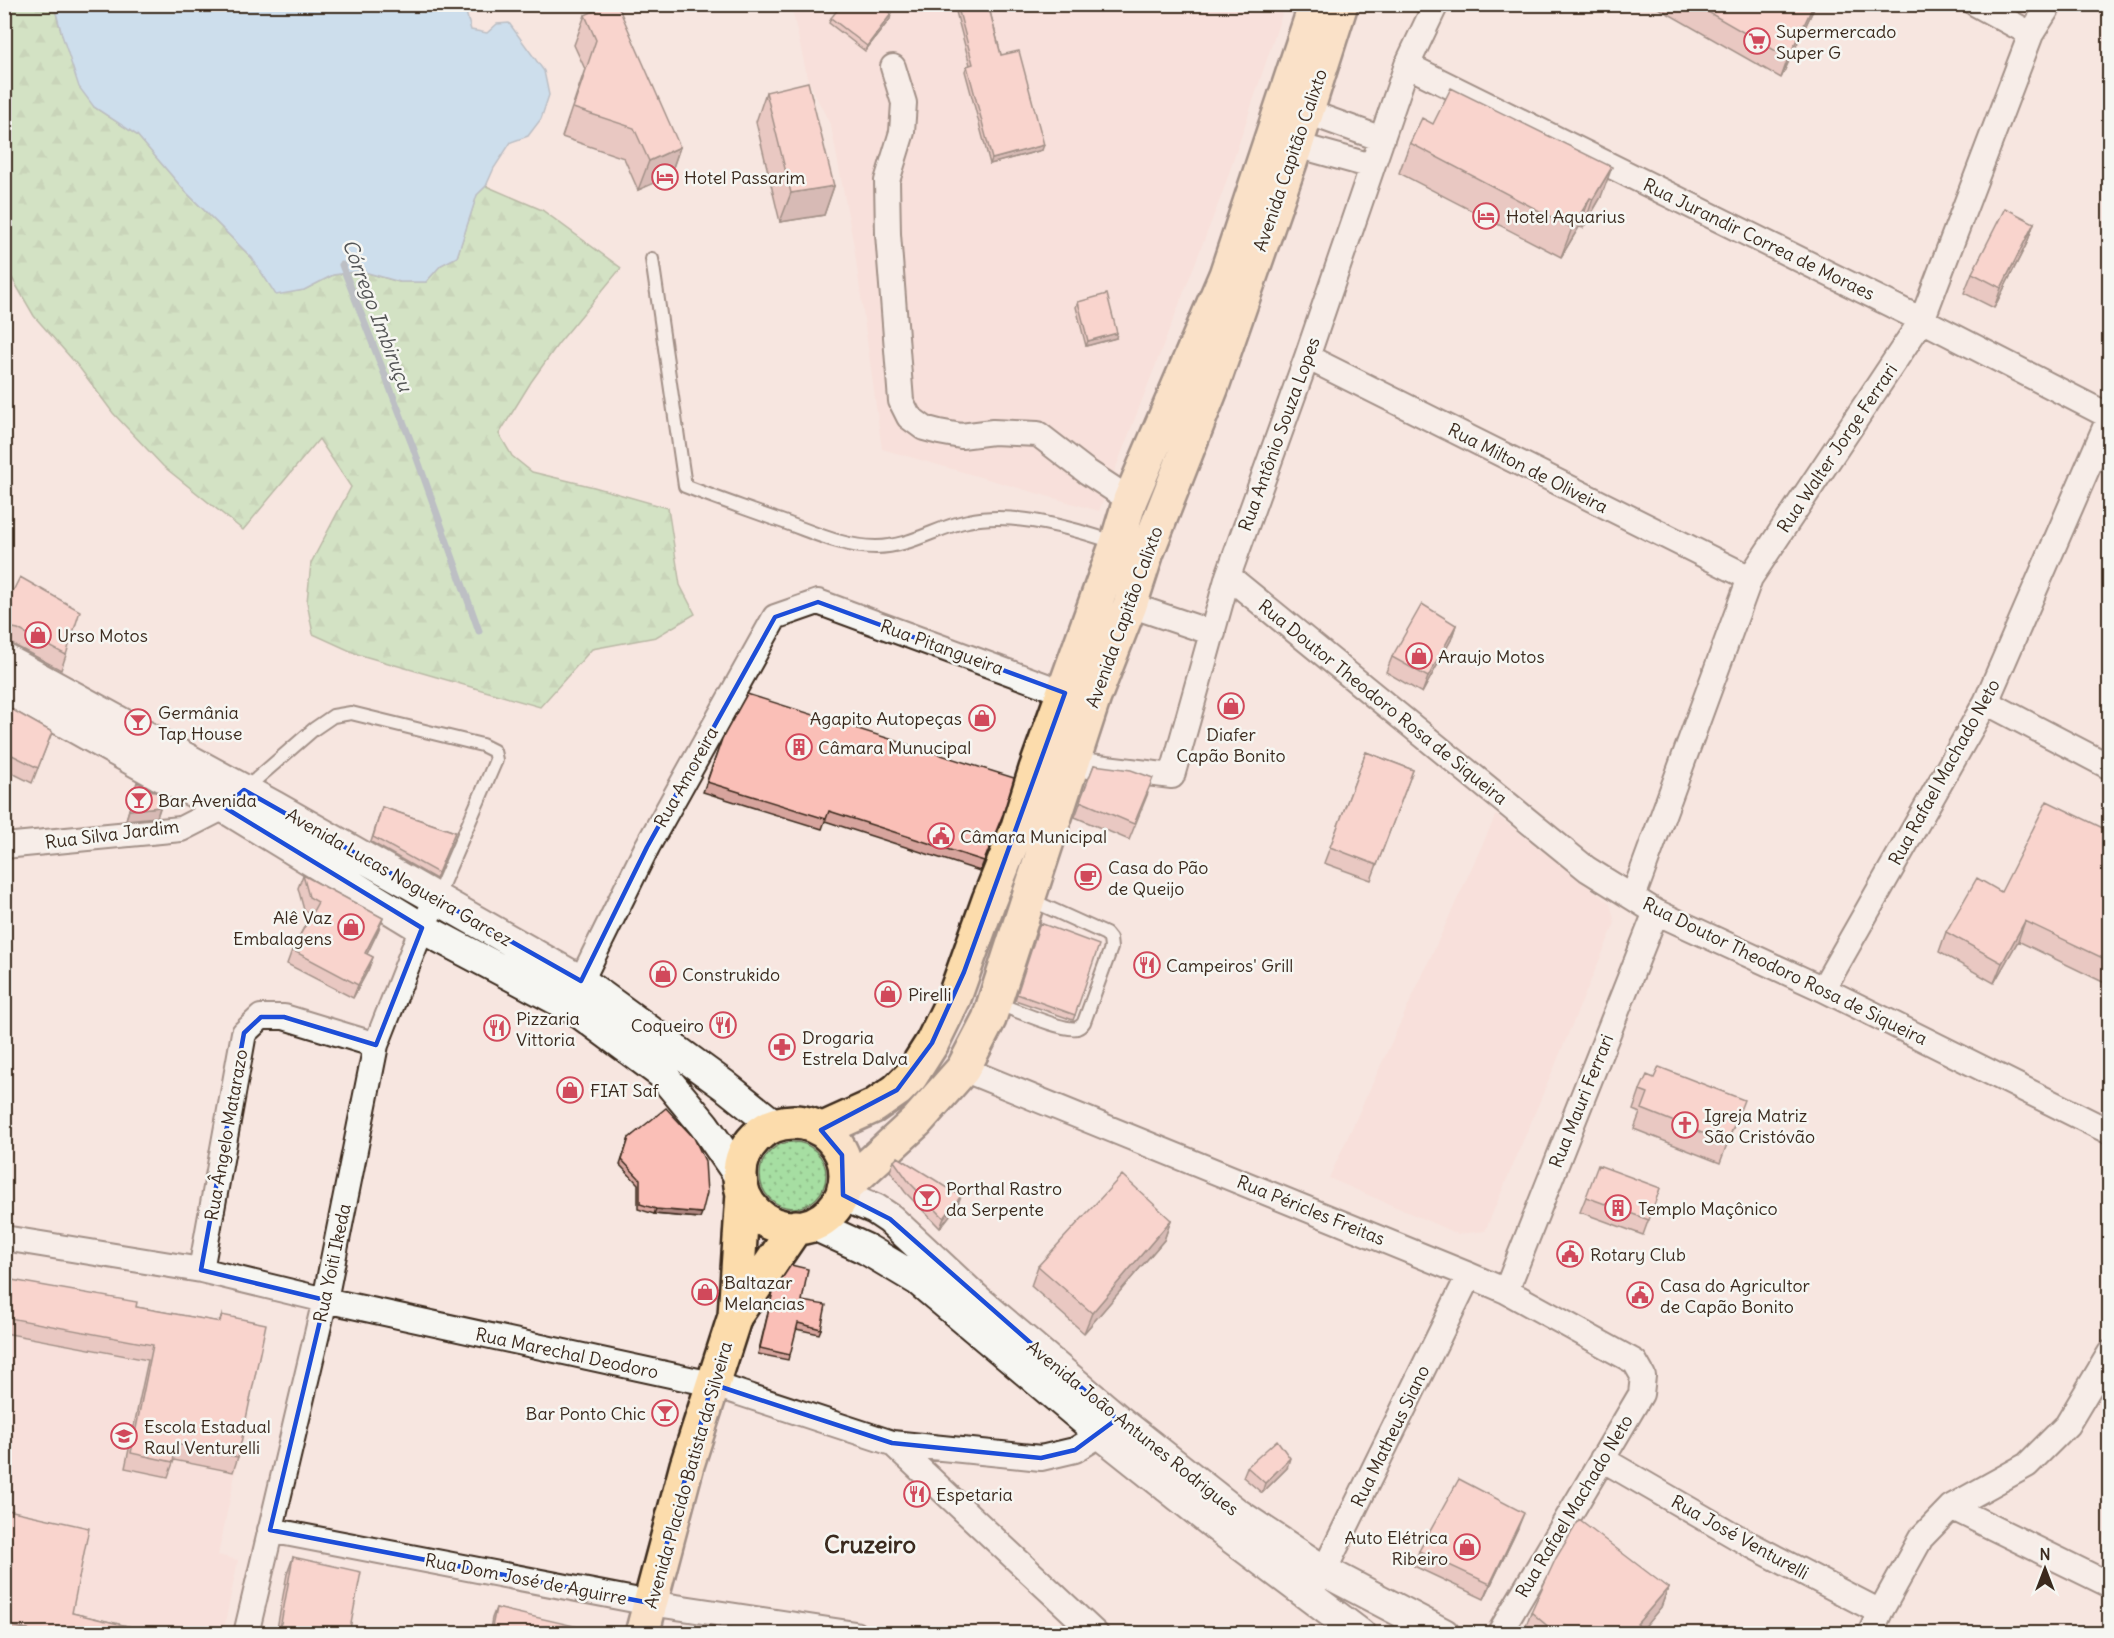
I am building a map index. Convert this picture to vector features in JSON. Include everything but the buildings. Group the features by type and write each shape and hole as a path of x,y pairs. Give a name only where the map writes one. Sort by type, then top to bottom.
{"main road":[{"name":"Avenida Capitão Calixto","path":"821,1130 874,1106 897,1090 911,1076 932,1043 964,972 1017,830 1036,769 1118,543 1130,500 1226,275 1316,4"},
{"name":"Avenida Capitão Calixto","path":"843,1191 917,1121 963,1069 989,1019 1094,698 1130,605 1147,552 1211,389 1296,145 1341,4"},
{"path":"790,1122 806,1124 821,1130 834,1141 842,1155 846,1172 843,1191 830,1213 804,1226 779,1226 764,1219 751,1208 741,1185 741,1161 748,1146 759,1133 774,1125 790,1122"},
{"name":"Avenida Placido Batista da Silveira","path":"646,1618 687,1465 735,1316 741,1185"},
{"name":"Avenida Placido Batista da Silveira","path":"735,1316 804,1226"}],"street":[{"name":"Rua Antônio Souza Lopes","path":"1073,764 1172,776 1228,576 1307,357 1407,65 1436,4"},
{"path":"1976,4 2031,34"},
{"name":"Rua Walter Jorge Ferrari","path":"1633,897 1750,578 1922,320 2031,34 2050,4"},
{"name":"Rua Jurandir Correa de Moraes","path":"1407,65 1922,320 2109,416"},
{"path":"893,66 904,103 904,116 902,132 887,181 888,234 901,401 909,417 924,428 961,436 993,432 1038,435 1130,500"},
{"path":"1307,112 1382,139"},
{"path":"1296,145 1372,166"},
{"name":"Rua Milton de Oliveira","path":"1307,357 1750,578"},
{"name":"Rua Rafael Machado Neto","path":"1823,989 1986,702 2109,416"},
{"name":"Rua Doutor Theodoro Rosa de Siqueira","path":"1228,576 1587,869 1656,912 1823,989 2109,1132"},
{"name":"Rua Pitangueira","path":"818,602 1065,693"},
{"name":"Rua Amoreira","path":"581,981 647,847 775,617 818,602"},
{"path":"1130,605 1213,633"},
{"name":"Avenida Lucas Nogueira Garcez","path":"4,659 234,798 422,928 573,1008 628,1031 724,1085 774,1125"},
{"name":"Avenida Lucas Nogueira Garcez","path":"4,688 158,774 234,798 436,900 581,981 628,1031 704,1125 741,1185"},
{"path":"1986,702 2109,767"},
{"name":"Rua Silva Jardim","path":"4,846 181,829 234,798"},
{"name":"Rua Yoiti Ikeda","path":"246,1634 325,1300 376,1045 422,928 436,900"},
{"name":"Rua Mauri Ferrari","path":"1506,1291 1656,912"},
{"name":"Rua Ângelo Matarazo","path":"201,1270 244,1033 261,1017 284,1017 376,1045"},
{"name":"Rua Péricles Freitas","path":"963,1069 1506,1291 1635,1362 1643,1376"},
{"name":"Avenida João Antunes Rodrigues","path":"843,1191 890,1219 1224,1532 1316,1583 1443,1634"},
{"name":"Avenida João Antunes Rodrigues","path":"804,1226 866,1249 918,1280 1109,1426"},
{"name":"Rua Marechal Deodoro","path":"4,1238 201,1270 325,1300 712,1384 892,1443 1041,1458 1075,1450 1109,1426"},
{"name":"Rua Matheus Siano","path":"1316,1583 1469,1275"},
{"path":"1870,1634 1921,1538 1951,1507 2027,1465 2067,1425 2109,1353"},
{"name":"Rua Rafael Machado Neto","path":"1499,1634 1641,1394 1643,1376"},
{"path":"892,1443 1096,1634"},
{"name":"Rua José Venturelli","path":"1602,1459 1749,1544 1880,1612"},
{"path":"1951,1507 2109,1585"},
{"name":"Rua Dom José de Aguirre","path":"270,1530 646,1618 855,1634"},
{"name":"Avenida João Antunes Rodrigues","path":"1316,1583 1360,1634"}],"lane":[{"path":"652,259 685,486 729,504 842,543 877,547 913,541 968,521 1000,517 1074,529 1118,543"},
{"path":"234,798 314,729 333,716 351,713 482,745 494,750 496,760 436,900"},
{"path":"995,1002 1055,1025 1070,1029 1078,1028 1084,1022 1111,948 1110,939 1106,934 1029,899"}],"highlighted area":[{"path":"818,602 1065,693 964,972 932,1043 897,1090 821,1130 842,1155 843,1195 890,1219 1117,1419 1075,1450 1041,1458 892,1443 712,1384 650,1603 270,1530 325,1300 201,1270 244,1033 261,1017 284,1017 376,1045 422,928 224,807 244,790 581,981 647,847 775,617"}],"shaded area":[{"path":"791,5 1285,5 1222,194 1099,511 882,449 854,246 831,126 808,80"},
{"path":"1496,815 1610,903 1615,923 1485,1231 1458,1234 1329,1178"},
{"name":"Escola Estadual Raul Venturelli","path":"4,1282 265,1333 218,1555 238,1560 223,1633 5,1633"}],"green space":[{"path":"4,5 54,5 62,35 94,107 137,135 184,190 252,258 276,294 304,290 333,275 361,271 399,282 426,282 441,265 457,257 477,194 486,186 542,210 621,268 558,344 499,434 512,456 532,472 668,508 680,585 695,614 656,637 592,649 540,707 357,654 313,634 307,602 311,563 351,487 319,439 243,530 163,466 113,413 79,367 34,316 5,266"},
{"path":"786,1142 800,1142 812,1147 821,1156 826,1175 824,1188 817,1199 800,1208 786,1208 774,1203 765,1194 760,1182 760,1168 765,1156 774,1147"}],"water":[{"path":"54,5 464,5 471,30 487,33 497,24 509,23 544,71 549,95 541,119 528,136 511,142 494,168 486,186 477,195 457,257 441,265 426,282 400,282 361,271 333,275 304,290 276,295 252,258 184,190 137,135 94,107 79,87"}],"waterway":[{"name":"Córrego Imbiruçu","path":"342,265 413,447 479,631"}],"place":[{"name":"Supermercado Super G","path":"1757,41"},
{"name":"Hotel Passarim","path":"665,177"},
{"name":"Hotel Aquarius","path":"1486,216"},
{"name":"Urso Motos","path":"38,635"},
{"name":"Araujo Motos","path":"1419,656"},
{"name":"Diafer Capão Bonito","path":"1231,706"},
{"name":"Agapito Autopeças","path":"982,718"},
{"name":"Germânia Tap House","path":"138,722"},
{"name":"Câmara Munucipal","path":"799,747"},
{"name":"Bar Avenida","path":"139,800"},
{"name":"Câmara Municipal","path":"941,836"},
{"name":"Casa do Pão de Queijo","path":"1088,877"},
{"name":"Alê Vaz Embalagens","path":"351,927"},
{"name":"Campeiros' Grill","path":"1147,965"},
{"name":"Construkido","path":"663,974"},
{"name":"Pirelli","path":"888,994"},
{"name":"Coqueiro","path":"723,1025"},
{"name":"Pizzaria Vittoria","path":"497,1028"},
{"name":"Drogaria Estrela Dalva","path":"782,1047"},
{"name":"FIAT Saf","path":"570,1090"},
{"name":"Igreja Matriz São Cristóvão","path":"1685,1125"},
{"name":"Porthal Rastro da Serpente","path":"927,1198"},
{"name":"Templo Maçônico","path":"1618,1208"},
{"name":"Rotary Club","path":"1570,1254"},
{"name":"Baltazar Melancias","path":"705,1292"},
{"name":"Casa do Agricultor de Capão Bonito","path":"1640,1295"},
{"name":"Bar Ponto Chic","path":"665,1413"},
{"name":"Escola Estadual Raul Venturelli","path":"124,1436"},
{"name":"Espetaria","path":"917,1494"},
{"name":"Auto Elétrica Ribeiro","path":"1467,1547"}],"district":[{"name":"Cruzeiro","path":"870,1544"}]}
